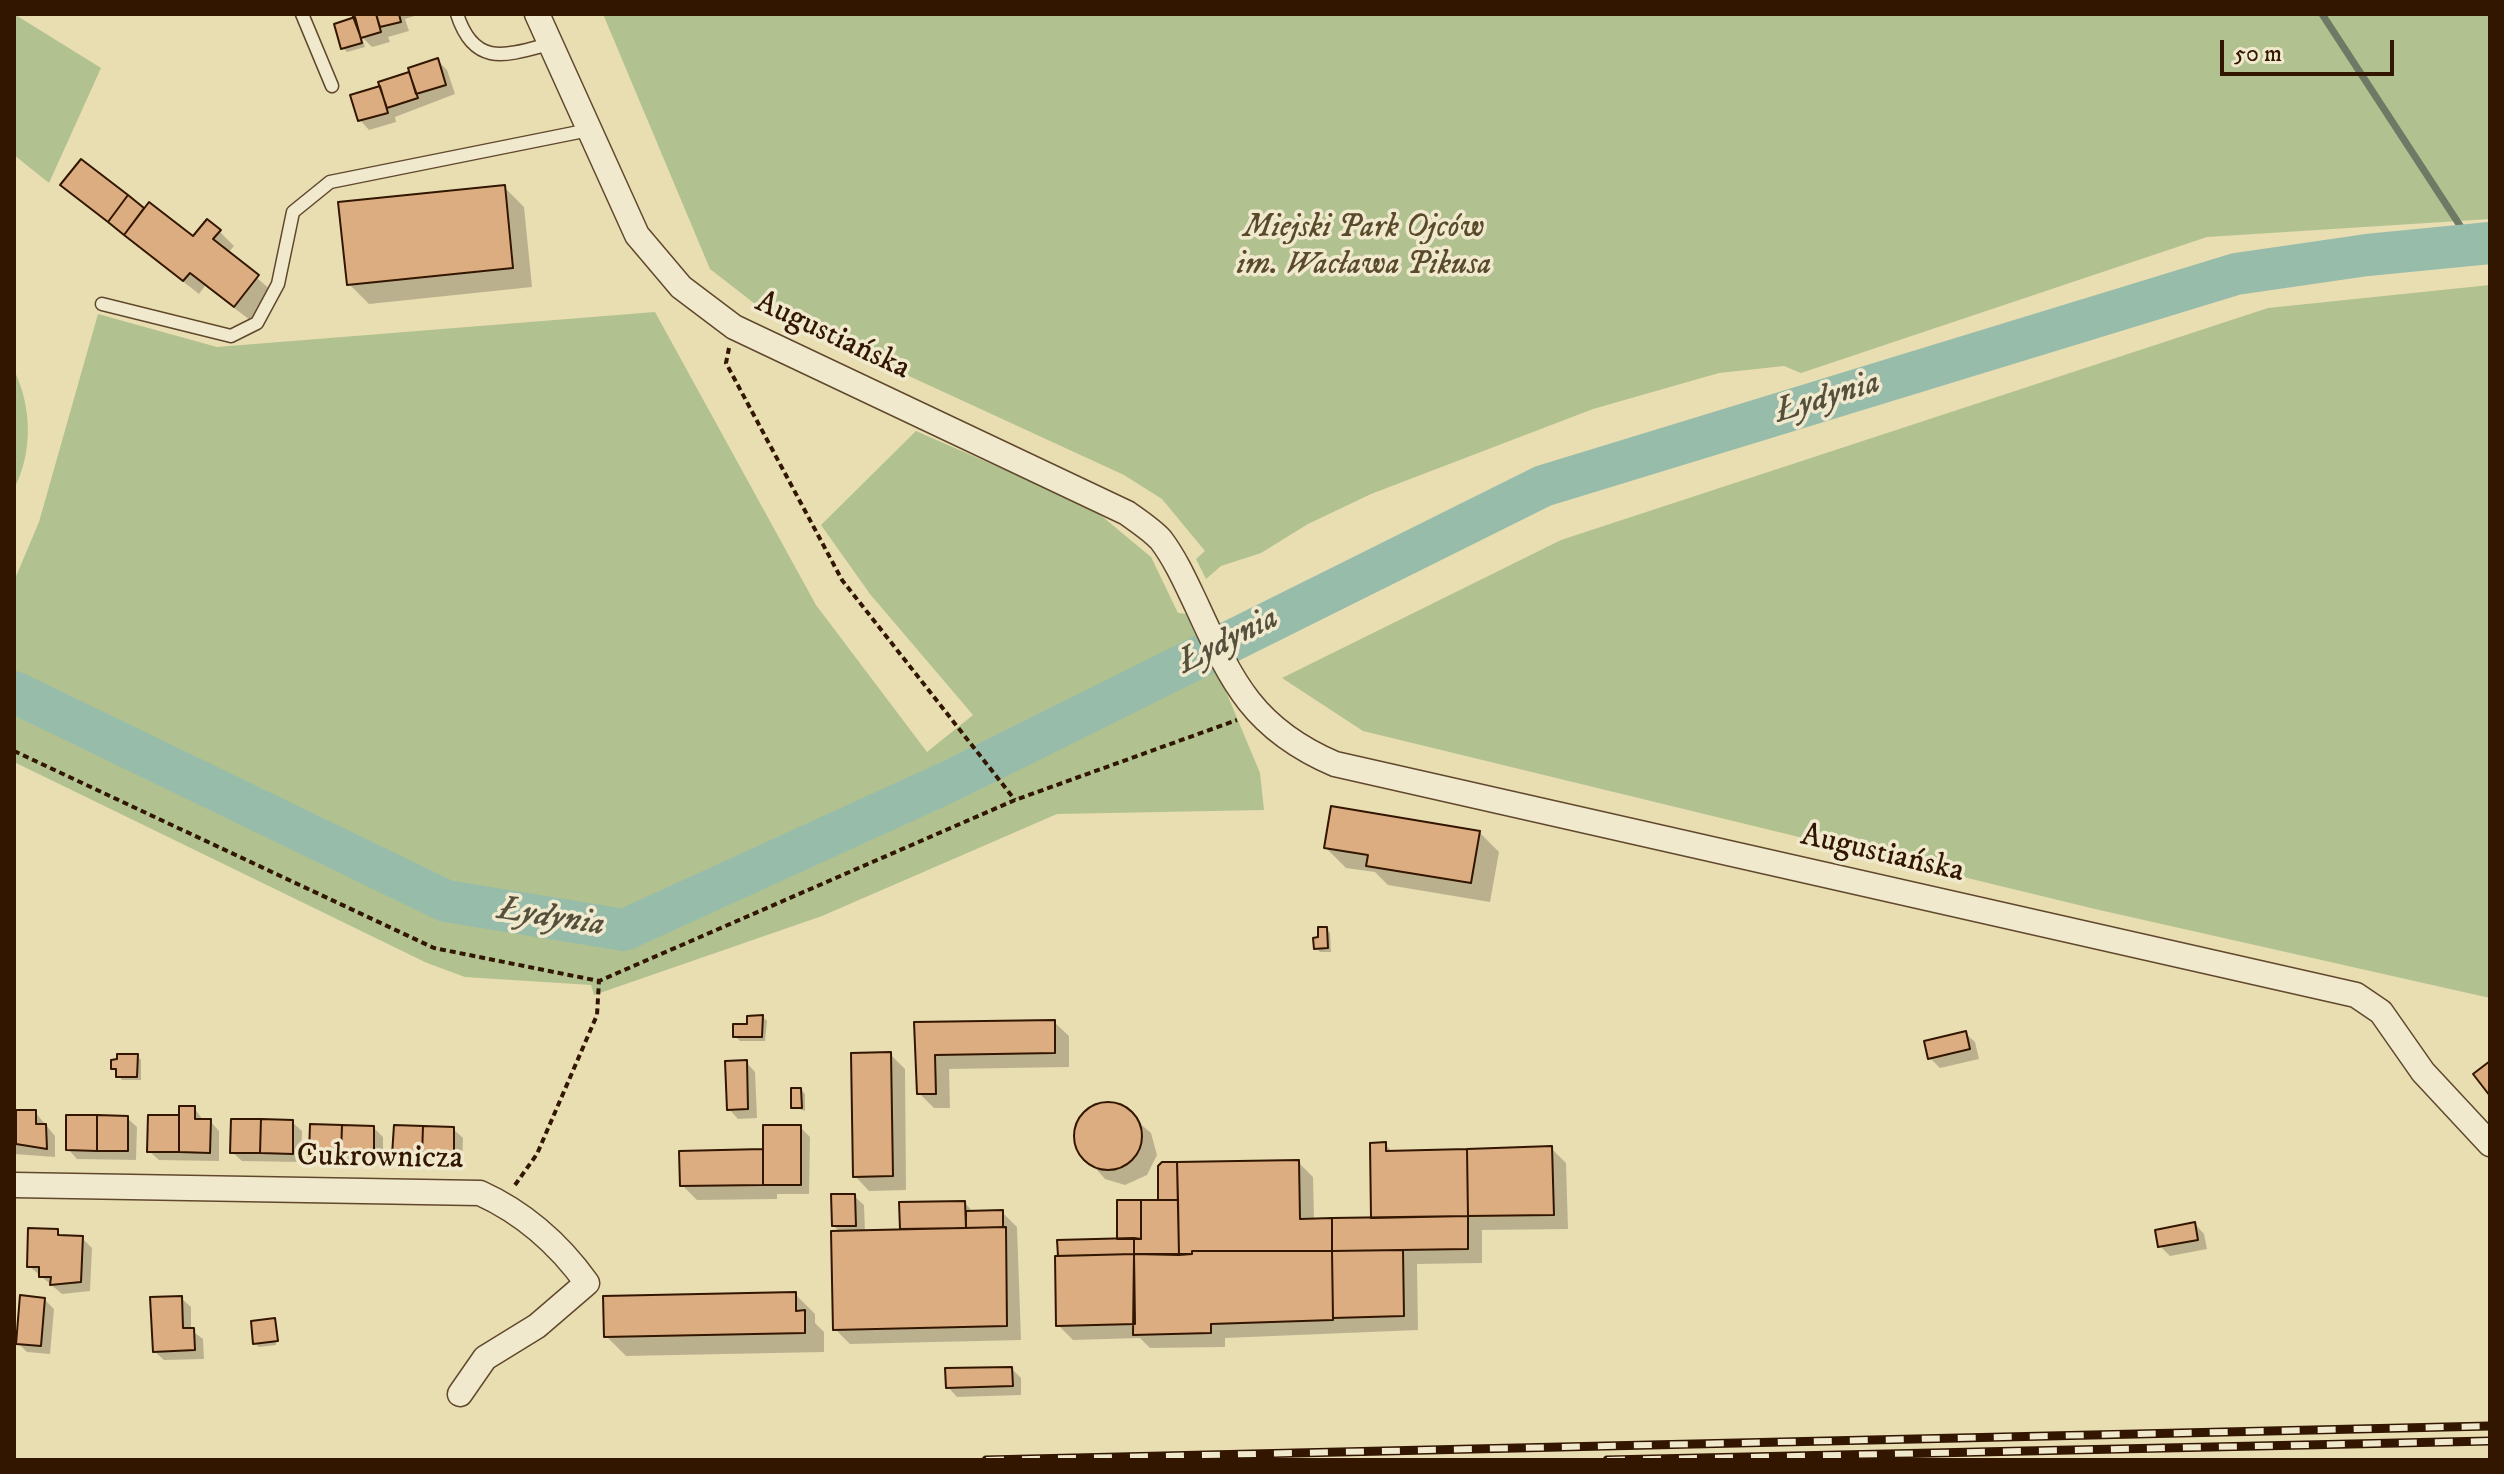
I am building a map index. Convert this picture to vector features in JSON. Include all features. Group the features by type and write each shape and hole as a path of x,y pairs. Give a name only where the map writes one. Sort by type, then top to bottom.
{"street":[{"name":"Augustiańska","path":"545,24 637,235 681,287 734,327 1127,513 1159,538 1181,570 1230,674 1277,734 1335,764 2356,995 2381,1012 2423,1072 2490,1144"},
{"name":"Cukrownicza","path":"14,1185 480,1193 509,1206 555,1244 587,1283 537,1326 485,1358 460,1394"}],"lane":[{"path":"457,14 464,33 480,50 493,55 507,55 545,24"},
{"path":"305,15 332,86"},
{"path":"102,304 231,336 257,323 278,284 293,212 330,182 589,130"}],"path":[{"path":"734,327 726,363 842,580 1015,800"},
{"path":"14,751 434,948 599,981 1015,800 1258,712"},
{"path":"480,1193 510,1191 537,1154 597,1015 599,981"}],"green space":[{"path":"14,14 101,68 49,183 14,155"},
{"name":"Miejski Park Ojców im. Wacława Pikusa","path":"603,14 2490,14 2490,219 2207,237 1801,373 1784,366 1719,373 1593,409 1371,494 1308,524 1261,553 1221,566 1206,579 1196,559 1205,551 1162,499 1124,475 759,307 710,269"},
{"path":"2490,285 2490,998 2095,909 1363,731 1282,678 1561,540 2268,308"},
{"path":"655,312 816,605 927,752 973,715 870,594 821,525 916,431 1092,508 1151,557 1178,613 1201,615 1222,682 1260,773 1264,810 1057,814 822,916 594,995 591,985 465,977 427,963 14,762 14,581 39,522 98,314 217,347"},
{"path":"14,370 24,399 28,430 25,460 14,489"}],"building":[{"path":"352,14 376,14 381,32 361,38"},
{"path":"376,14 399,14 401,22 380,27"},
{"path":"355,17 362,43 341,49 334,24"},
{"path":"438,58 446,85 416,94 408,68"},
{"path":"409,72 418,98 387,108 378,82"},
{"path":"380,86 388,113 358,121 350,95"},
{"path":"81,159 128,195 108,222 60,185"},
{"path":"505,185 513,268 347,285 338,202"},
{"path":"128,195 144,208 124,235 108,222"},
{"path":"149,202 193,236 207,219 221,230 213,239 259,275 234,307 190,273 183,281 124,235"},
{"path":"1331,806 1480,831 1471,883 1366,866 1368,855 1324,848"},
{"path":"1318,927 1327,927 1328,948 1314,949 1313,938 1318,937"},
{"path":"763,1015 762,1037 733,1037 733,1024 747,1024 747,1016"},
{"path":"1055,1020 1055,1053 935,1055 936,1094 917,1094 914,1022"},
{"path":"1966,1031 1970,1049 1928,1059 1924,1041"},
{"path":"891,1052 893,1176 853,1177 851,1053"},
{"path":"117,1054 138,1054 137,1077 116,1077 116,1069 111,1069 111,1060 117,1059"},
{"path":"747,1060 748,1109 727,1110 725,1061"},
{"path":"2490,1061 2490,1096 2473,1074"},
{"path":"791,1088 801,1088 802,1108 791,1108"},
{"path":"1108,1102 1132,1112 1142,1136 1132,1160 1108,1170 1084,1160 1074,1136 1084,1112"},
{"path":"179,1106 195,1106 195,1119 211,1119 210,1153 179,1152"},
{"path":"16,1110 36,1110 36,1124 46,1124 47,1149 16,1144"},
{"path":"66,1115 97,1115 97,1151 66,1150"},
{"path":"97,1115 128,1116 128,1151 97,1151"},
{"path":"148,1115 179,1115 179,1152 147,1152"},
{"path":"231,1119 261,1119 260,1153 230,1153"},
{"path":"261,1119 293,1120 293,1154 260,1153"},
{"path":"310,1124 342,1125 341,1154 309,1154"},
{"path":"342,1125 374,1126 374,1154 341,1154"},
{"path":"394,1125 423,1126 422,1156 392,1155"},
{"path":"763,1125 801,1125 801,1185 763,1185"},
{"path":"423,1126 454,1127 454,1156 422,1156"},
{"path":"1386,1142 1386,1151 1467,1149 1468,1216 1371,1218 1370,1143"},
{"path":"1552,1146 1554,1215 1468,1216 1467,1149"},
{"path":"763,1149 763,1185 680,1186 679,1151"},
{"path":"1299,1160 1300,1219 1332,1218 1332,1251 1192,1251 1192,1254 1179,1255 1177,1162"},
{"path":"1162,1162 1177,1162 1178,1200 1158,1200 1158,1166"},
{"path":"831,1194 855,1194 856,1226 832,1226"},
{"path":"1117,1200 1141,1200 1141,1239 1117,1239"},
{"path":"1141,1200 1178,1200 1179,1255 1134,1254 1134,1238 1141,1239"},
{"path":"965,1201 966,1228 900,1229 899,1202"},
{"path":"1003,1210 1003,1227 966,1228 966,1211"},
{"path":"1468,1216 1468,1249 1332,1251 1332,1218"},
{"path":"2195,1222 2198,1240 2158,1247 2155,1230"},
{"path":"1006,1227 1007,1326 833,1330 831,1231"},
{"path":"28,1228 58,1229 58,1235 83,1236 81,1282 50,1285 51,1277 39,1277 39,1267 27,1267"},
{"path":"1134,1238 1134,1254 1058,1256 1057,1240"},
{"path":"1403,1250 1404,1316 1333,1318 1332,1251"},
{"path":"1192,1251 1332,1251 1333,1320 1211,1324 1211,1333 1133,1335 1134,1254 1192,1254"},
{"path":"1134,1254 1135,1324 1056,1326 1055,1256"},
{"path":"796,1292 796,1311 805,1310 805,1333 604,1337 603,1296"},
{"path":"20,1295 45,1298 41,1346 16,1344"},
{"path":"182,1296 183,1328 194,1328 195,1350 153,1352 150,1297"},
{"path":"275,1318 278,1341 253,1344 251,1321"},
{"path":"1012,1367 1013,1386 946,1388 945,1368"}],"waterway":[{"path":"2322,14 2472,244"},
{"name":"Łydynia","path":"14,692 446,901 624,930 950,781 1543,486 2236,274 2367,255 2490,243"}],"railway":[{"path":"986,1460 2490,1426"},
{"path":"1607,1460 2490,1441"}]}
